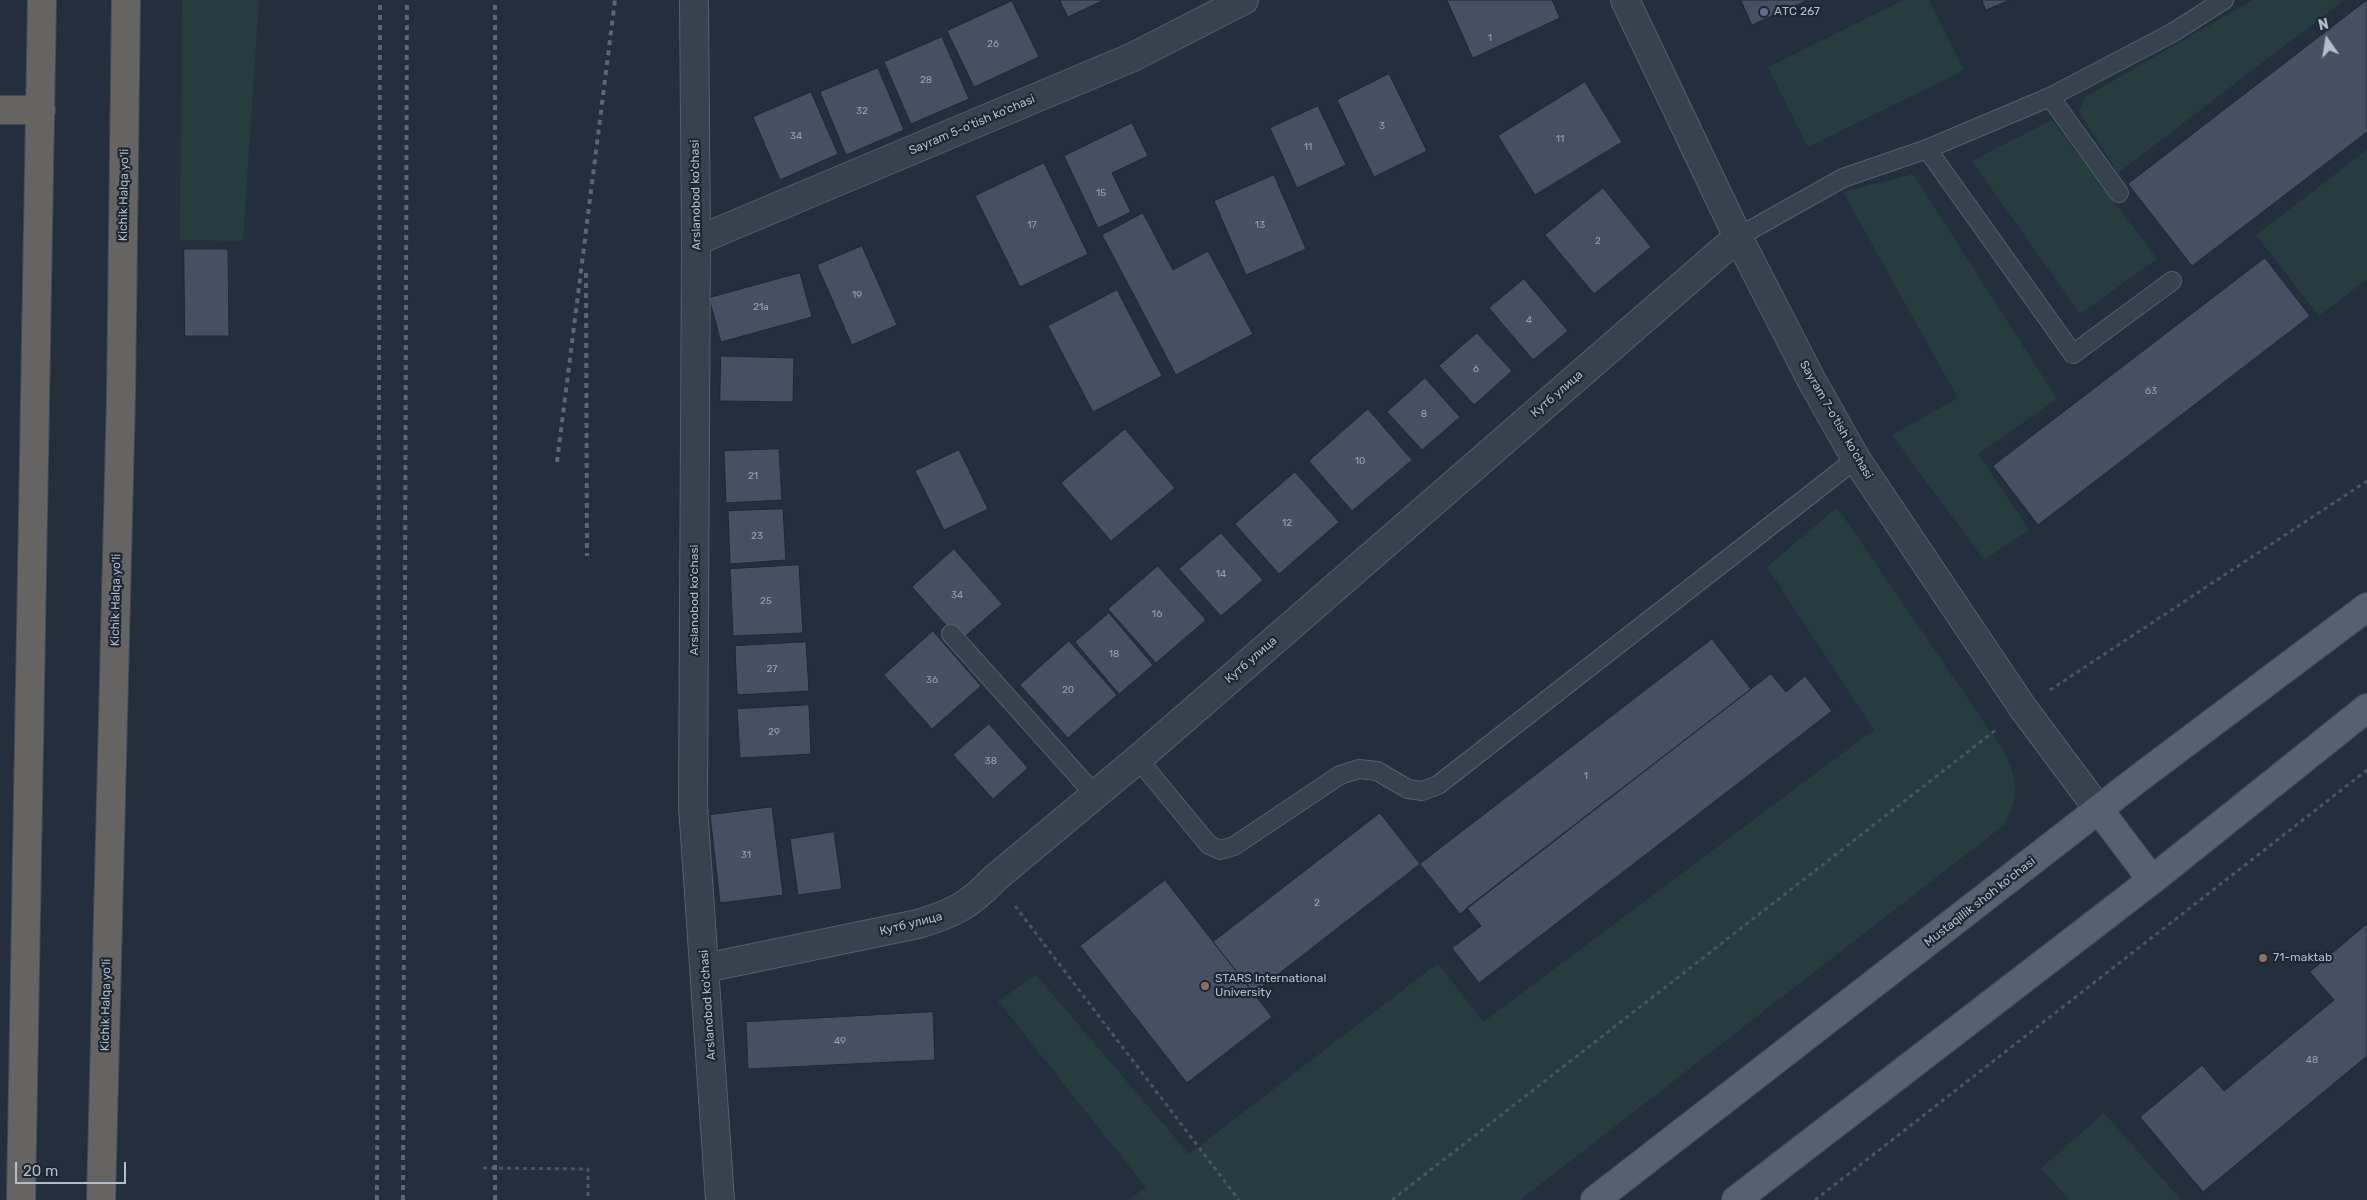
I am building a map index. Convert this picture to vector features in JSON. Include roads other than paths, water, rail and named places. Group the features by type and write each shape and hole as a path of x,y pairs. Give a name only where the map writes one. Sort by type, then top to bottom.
{"highway":[{"path":"21,1200 42,0"},
{"name":"Kichik Halqa yo'li","path":"101,1200 122,396 126,0"},
{"path":"0,110 41,110"}],"main road":[{"name":"Mustaqillik shoh ko'chasi","path":"1595,1200 2099,810 2367,606"},
{"path":"1736,1200 2152,880 2367,708"},
{"path":"2099,810 2152,880"}],"street":[{"name":"Arslanobod ko'chasi","path":"694,0 696,241 693,806 720,1200"},
{"name":"Sayram 5-o'tish ko'chasi","path":"696,241 1133,57 1244,0"},
{"name":"Sayram 7-o'tish ko'chasi","path":"1625,0 1738,237 1812,381 1856,459 2024,708 2099,810"},
{"name":"Кутб улица","path":"705,968 918,924 950,914 977,898 994,880 1096,796 1738,237"}],"lane":[{"path":"1738,237 1843,178 1927,149 2050,97 2172,33 2224,0"},
{"path":"2050,97 2118,193"},
{"path":"1927,149 2073,354 2172,281"},
{"path":"1138,759 1209,844 1220,850 1234,846 1340,775 1358,769 1377,771 1408,789 1422,791 1438,785 1856,459"},
{"path":"951,634 1096,796"}],"railway":[{"path":"377,1200 380,0"},
{"path":"403,1200 407,0"},
{"path":"495,0 495,1200"},
{"path":"557,462 615,0"},
{"path":"586,273 587,556"}],"place":[{"name":"АТС 267","path":"1764,12"},
{"name":"71-maktab","path":"2263,958"},
{"name":"STARS International University","path":"1205,986"}]}
